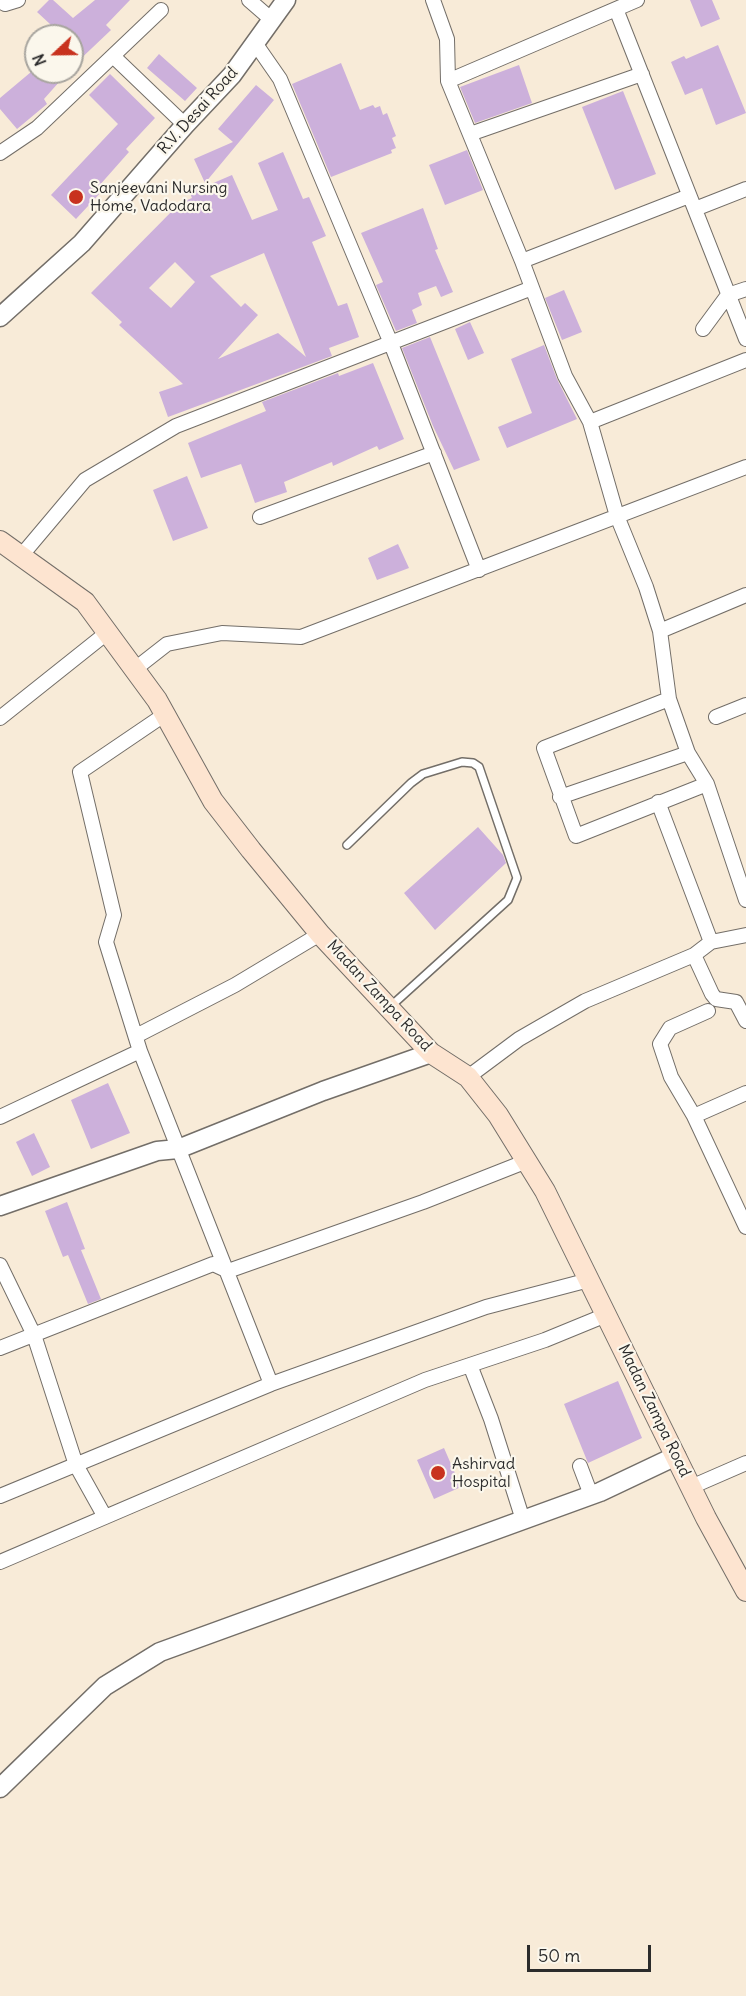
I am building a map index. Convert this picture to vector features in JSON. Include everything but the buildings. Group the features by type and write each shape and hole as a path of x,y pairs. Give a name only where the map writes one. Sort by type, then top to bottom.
{"main road":[{"name":"Madan Zampa Road","path":"0,541 85,602 135,669 213,801 320,934 431,1053 468,1077 498,1114 545,1191 746,1592"}],"street":[{"path":"0,1 5,4 18,0"},
{"path":"249,0 272,20"},
{"name":"R.V. Desai Road","path":"0,317 82,243 184,125 232,75 286,0"},
{"path":"448,81 637,0"},
{"path":"438,2 447,39 448,81 522,261 565,376 590,422 617,516 646,587 660,631 669,699 688,753 707,784 746,900"},
{"path":"616,9 746,339"},
{"path":"0,153 22,141 114,57 161,10"},
{"path":"255,44 280,79 390,342 479,570"},
{"path":"114,57 184,125"},
{"path":"470,134 642,74"},
{"path":"522,261 692,202 746,189"},
{"path":"21,556 85,480 176,426 532,288"},
{"path":"703,329 728,295 746,289"},
{"path":"590,422 746,360"},
{"path":"260,517 434,453"},
{"path":"135,669 167,644 222,633 301,636 746,468"},
{"path":"660,631 746,595"},
{"path":"0,718 108,632"},
{"path":"669,699 544,748 576,836 707,784"},
{"path":"716,717 746,705"},
{"path":"164,715 80,772 114,915 106,942 141,1051 271,1384"},
{"path":"560,797 688,753"},
{"path":"658,802 711,942"},
{"path":"136,1036 235,985 320,934"},
{"path":"468,1077 519,1039 585,1001 694,955 711,942 746,935"},
{"path":"694,955 716,999 736,1002 746,1018"},
{"path":"708,1011 670,1028 660,1044 672,1077 694,1116 746,1227"},
{"path":"0,1117 141,1051"},
{"path":"0,1206 157,1151 178,1149 323,1091 431,1053"},
{"path":"694,1116 746,1093"},
{"path":"0,1348 213,1264 228,1270 423,1202 527,1161"},
{"path":"0,1265 34,1335 76,1465 105,1517"},
{"path":"0,1496 271,1384 486,1307 589,1280"},
{"path":"0,1562 424,1380 545,1340 606,1315"},
{"path":"470,1365 491,1419 523,1520"},
{"path":"0,1788 105,1686 160,1652 591,1495 676,1456"},
{"path":"692,1487 746,1463"},
{"path":"580,1466 591,1495"}],"lane":[{"path":"347,845 423,774 462,762 473,763 479,767 517,878 508,900 389,1008"}],"place":[{"name":"Sanjeevani Nursing Home, Vadodara","path":"76,197"},
{"name":"Ashirvad Hospital","path":"438,1473"}]}
